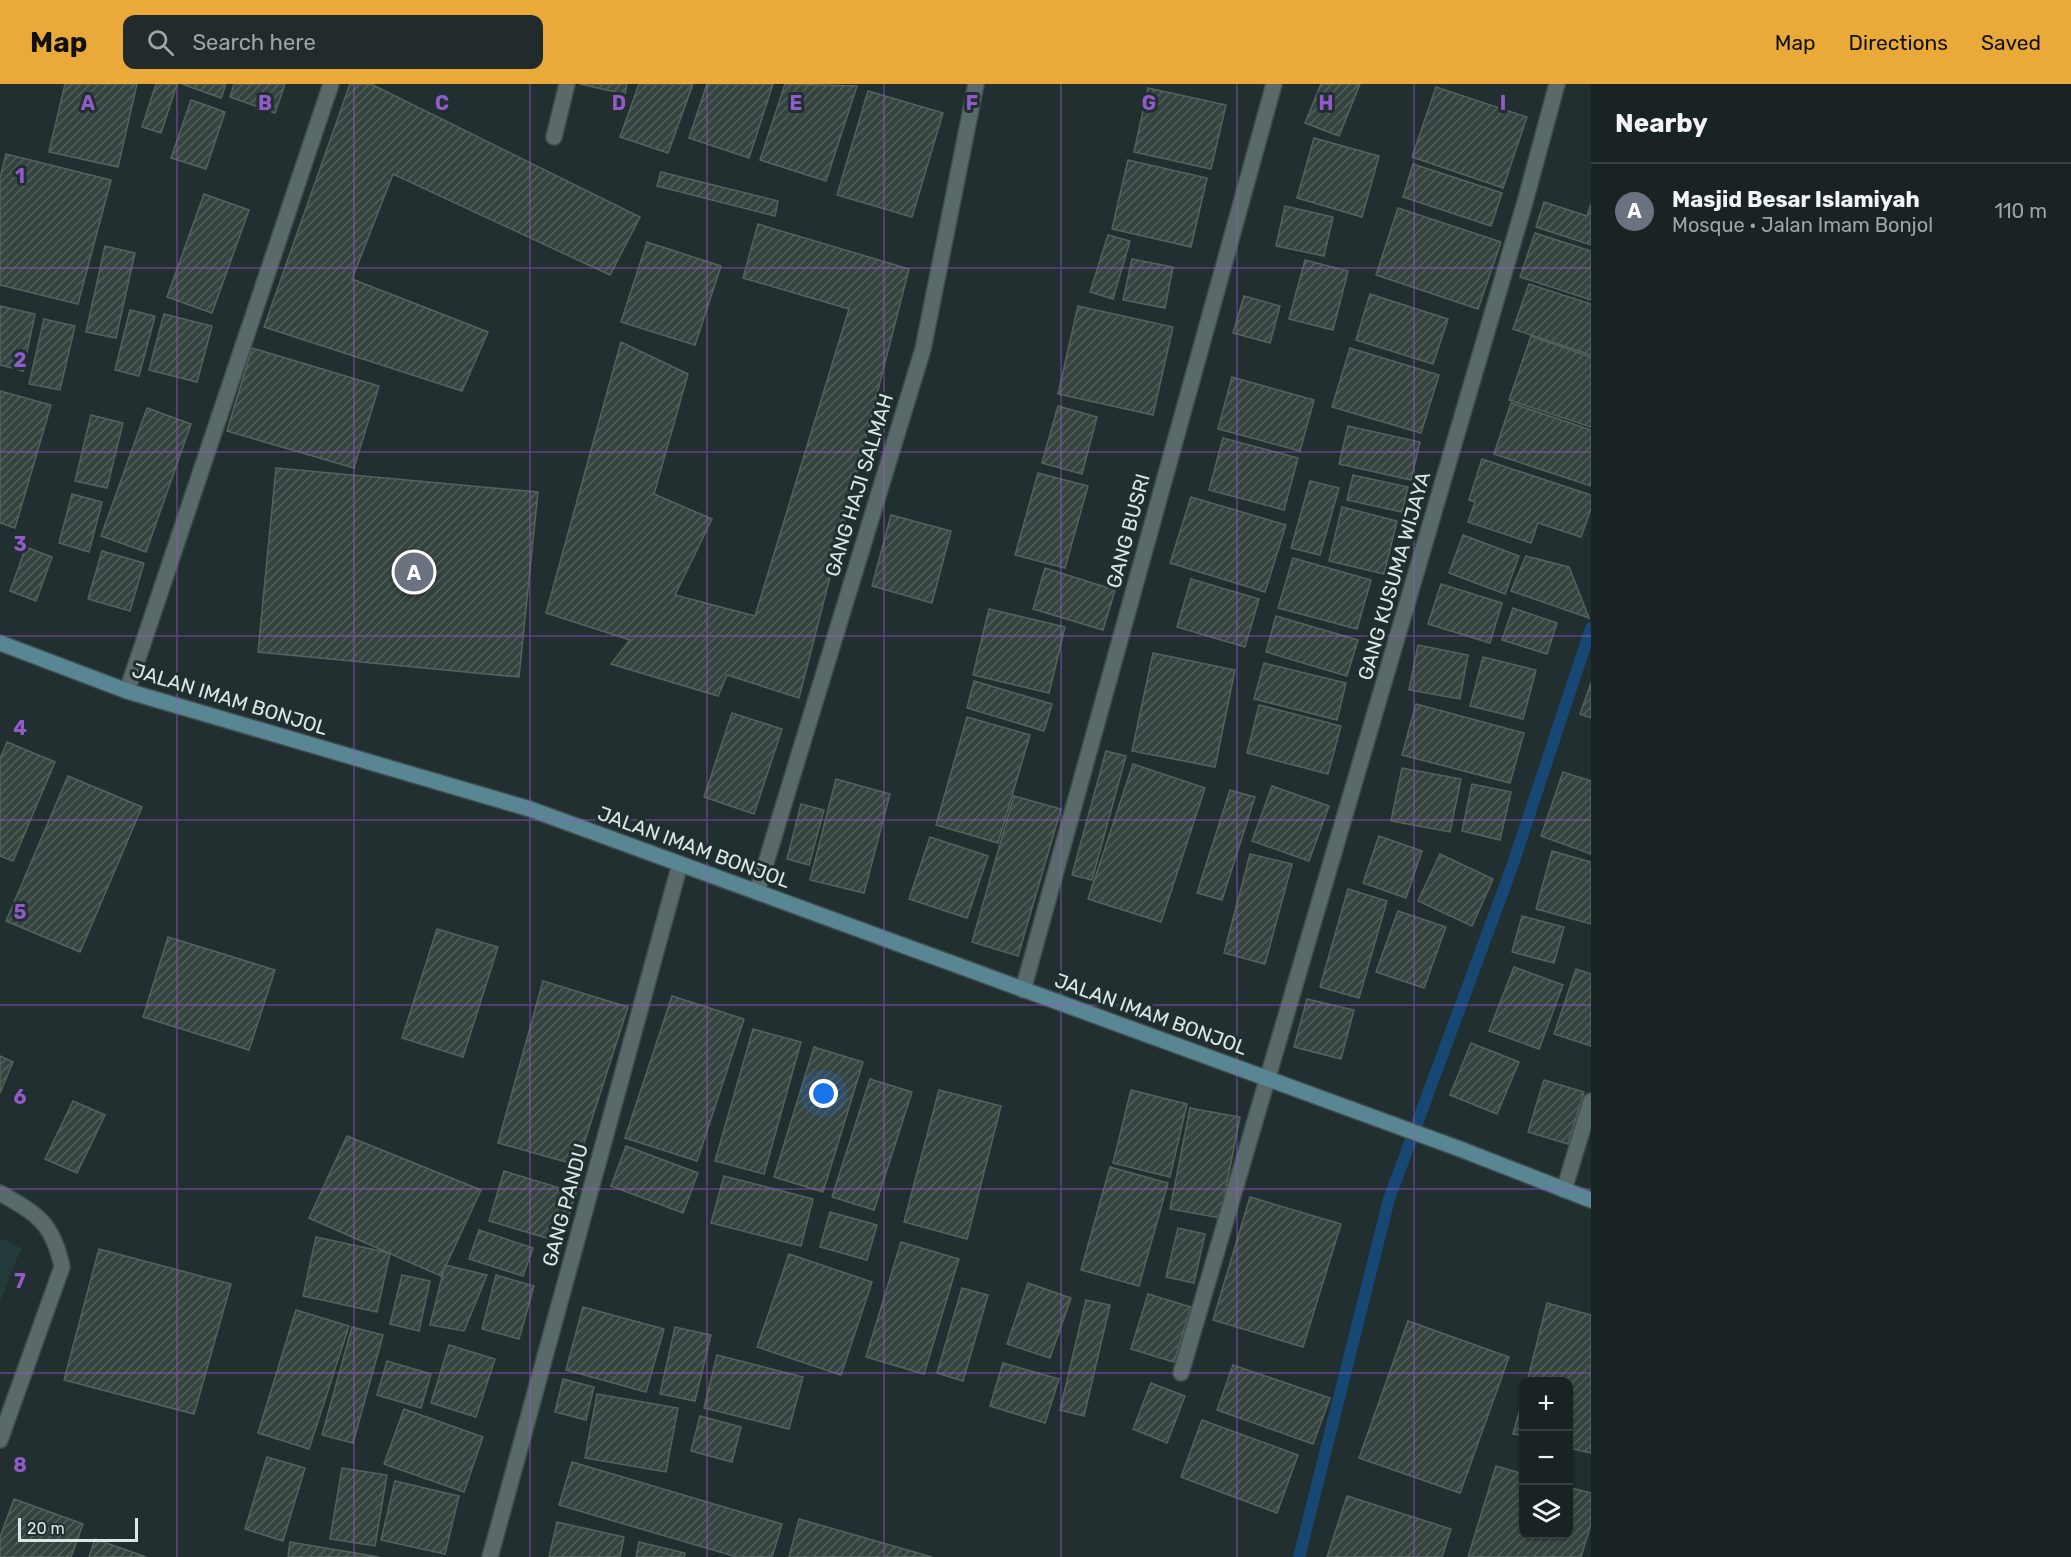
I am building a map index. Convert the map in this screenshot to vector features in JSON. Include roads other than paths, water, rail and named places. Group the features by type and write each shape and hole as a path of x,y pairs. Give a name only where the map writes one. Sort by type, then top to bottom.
{"main road":[{"name":"JALAN IMAM BONJOL","path":"0,643 127,691 530,809 1460,1149 1591,1200"}],"street":[{"path":"127,691 331,84"},
{"path":"554,138 567,84"},
{"name":"GANG BUSRI","path":"1023,990 1274,84"},
{"name":"GANG KUSUMA WIJAYA","path":"1181,1373 1515,236 1557,84"},
{"name":"GANG HAJI SALMAH","path":"757,892 923,348 973,85"},
{"name":"GANG PANDU","path":"490,1557 680,864"},
{"path":"1564,1190 1591,1101"},
{"path":"0,1193 41,1219 51,1233 62,1267 0,1440"}],"waterway":[{"path":"1299,1557 1389,1199 1512,867 1591,628"}],"place":[{"name":"Masjid Besar Islamiyah","path":"414,572"}]}
